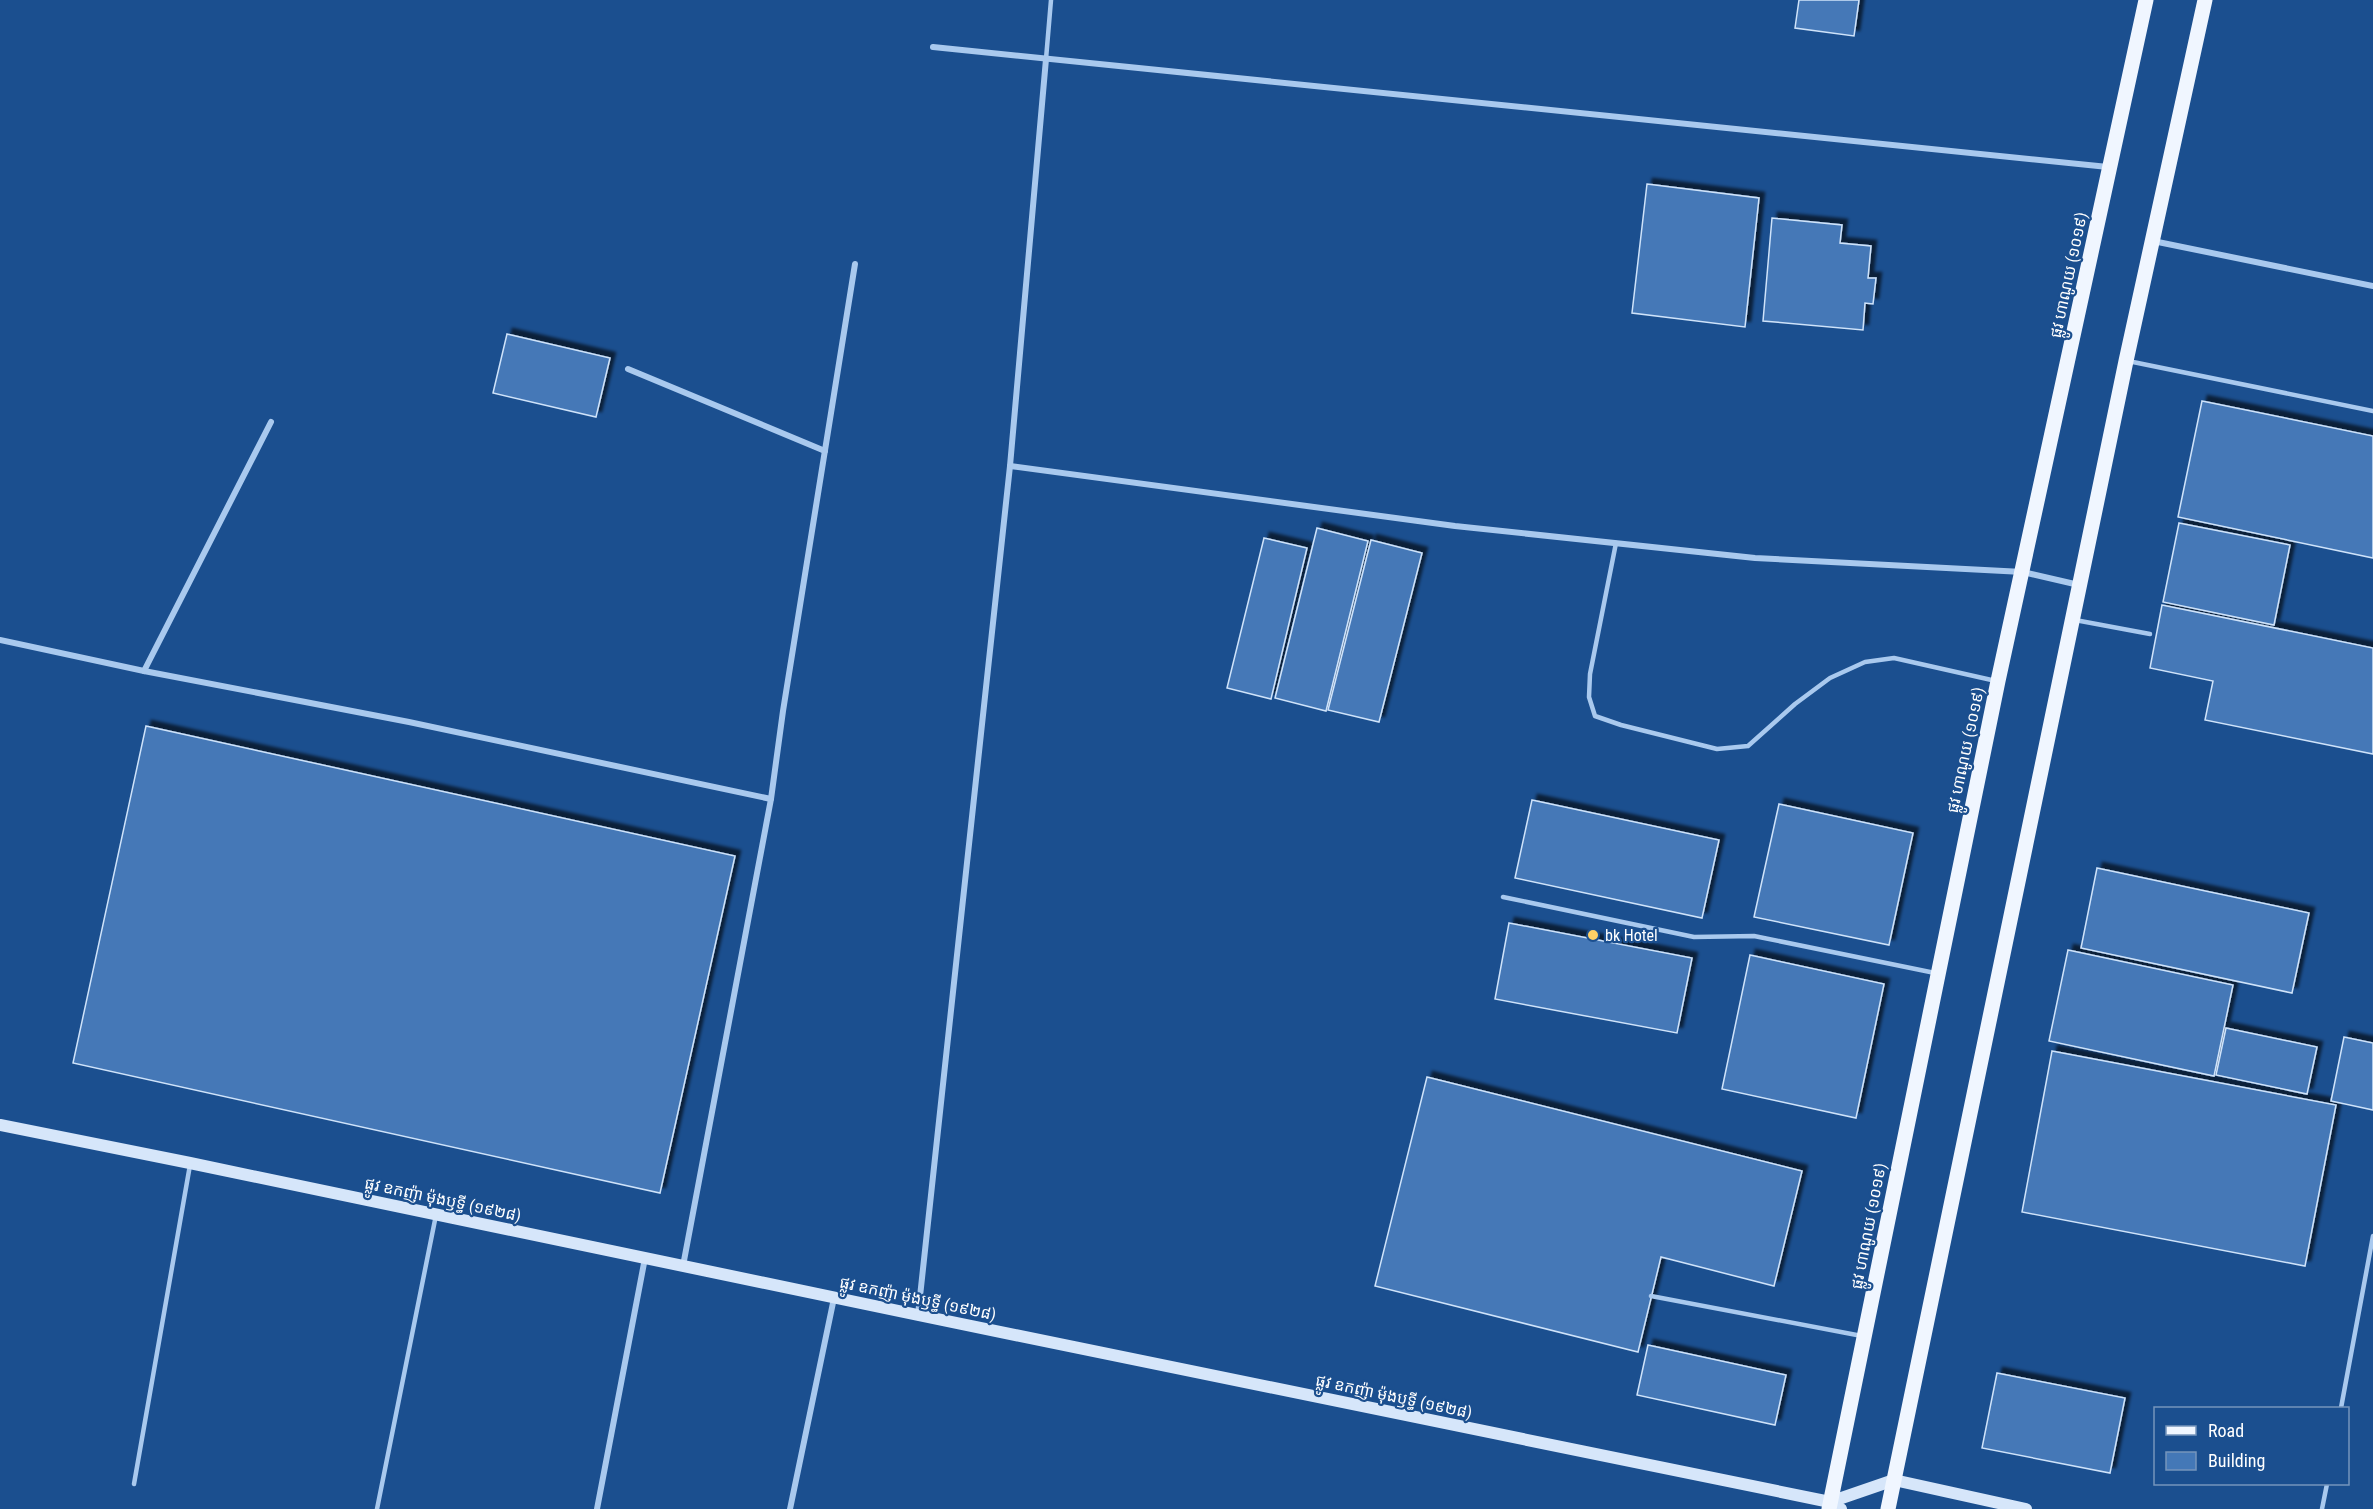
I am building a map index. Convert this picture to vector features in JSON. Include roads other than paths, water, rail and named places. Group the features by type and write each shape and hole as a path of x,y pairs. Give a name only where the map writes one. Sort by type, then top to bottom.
{"main road":[{"name":"ផ្លូវ ហាណូយ (១០១៩)","path":"1833,1507 1864,1336 1998,681 2146,0"},
{"path":"1888,1509 2126,361 2205,0"},
{"name":"ផ្លូវ ឧកញ៉ា ម៉ុងឫទ្ធី (១៩២៨)","path":"0,1125 190,1162 1833,1507"},
{"path":"1833,1507 1894,1480 2026,1509"}],"street":[{"path":"933,47 2109,167"},
{"path":"918,1315 1010,465 1046,59"},
{"path":"2152,241 2373,286"},
{"path":"683,1266 771,799 855,264"},
{"path":"628,369 825,451"},
{"path":"144,671 271,422"},
{"path":"1010,465 1455,526 1755,558 2023,572 2080,585"},
{"path":"0,640 144,671 409,722 771,799"},
{"path":"597,1509 645,1258"},
{"path":"790,1509 834,1298"}],"lane":[{"path":"1046,59 1051,0"},
{"path":"2126,361 2373,411"},
{"path":"1616,543 1590,674 1589,697 1595,716 1661,736 1717,749 1748,746 1795,704 1830,678 1865,662 1894,658 1998,681"},
{"path":"2073,620 2150,634"},
{"path":"1503,897 1694,937 1754,936 1938,973"},
{"path":"134,1484 190,1162"},
{"path":"377,1509 436,1214"},
{"path":"2341,1407 2373,1236"},
{"path":"1651,1296 1864,1336"},
{"path":"2322,1509 2327,1485"}],"place":[{"name":"bk Hotel","path":"1593,935"}]}
